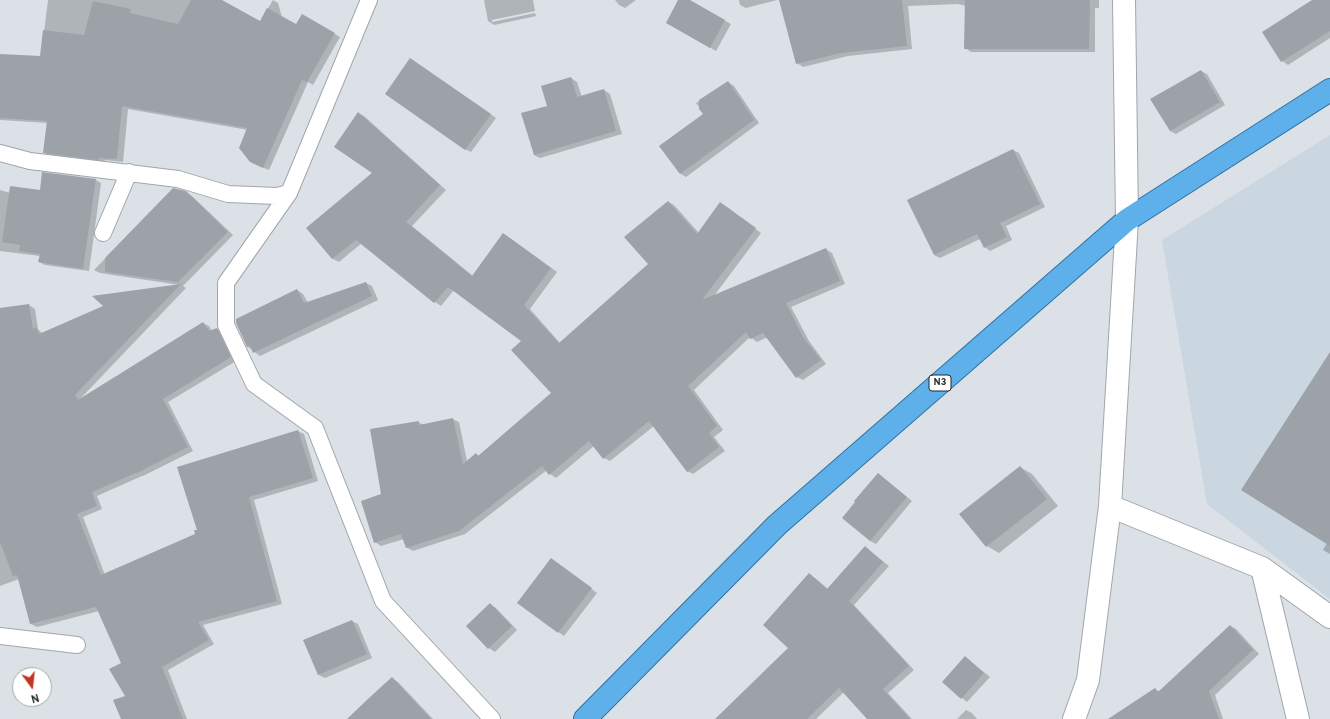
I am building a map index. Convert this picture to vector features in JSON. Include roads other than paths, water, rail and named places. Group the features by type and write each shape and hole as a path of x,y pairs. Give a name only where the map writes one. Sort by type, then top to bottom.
{"highway":[{"name":"N3","path":"585,719 777,525 1127,220 1330,90"}],"street":[{"path":"1074,719 1088,680 1110,506 1127,220 1124,0"},
{"path":"1110,506 1262,568 1330,617"},
{"path":"1262,568 1298,719"}],"lane":[{"path":"369,0 289,193 226,283 226,325 254,384 315,428 383,601 492,719"},
{"path":"0,153 30,161 178,179 228,194 277,196 289,193"},
{"path":"103,233 129,172"},
{"path":"0,636 77,645"}]}
